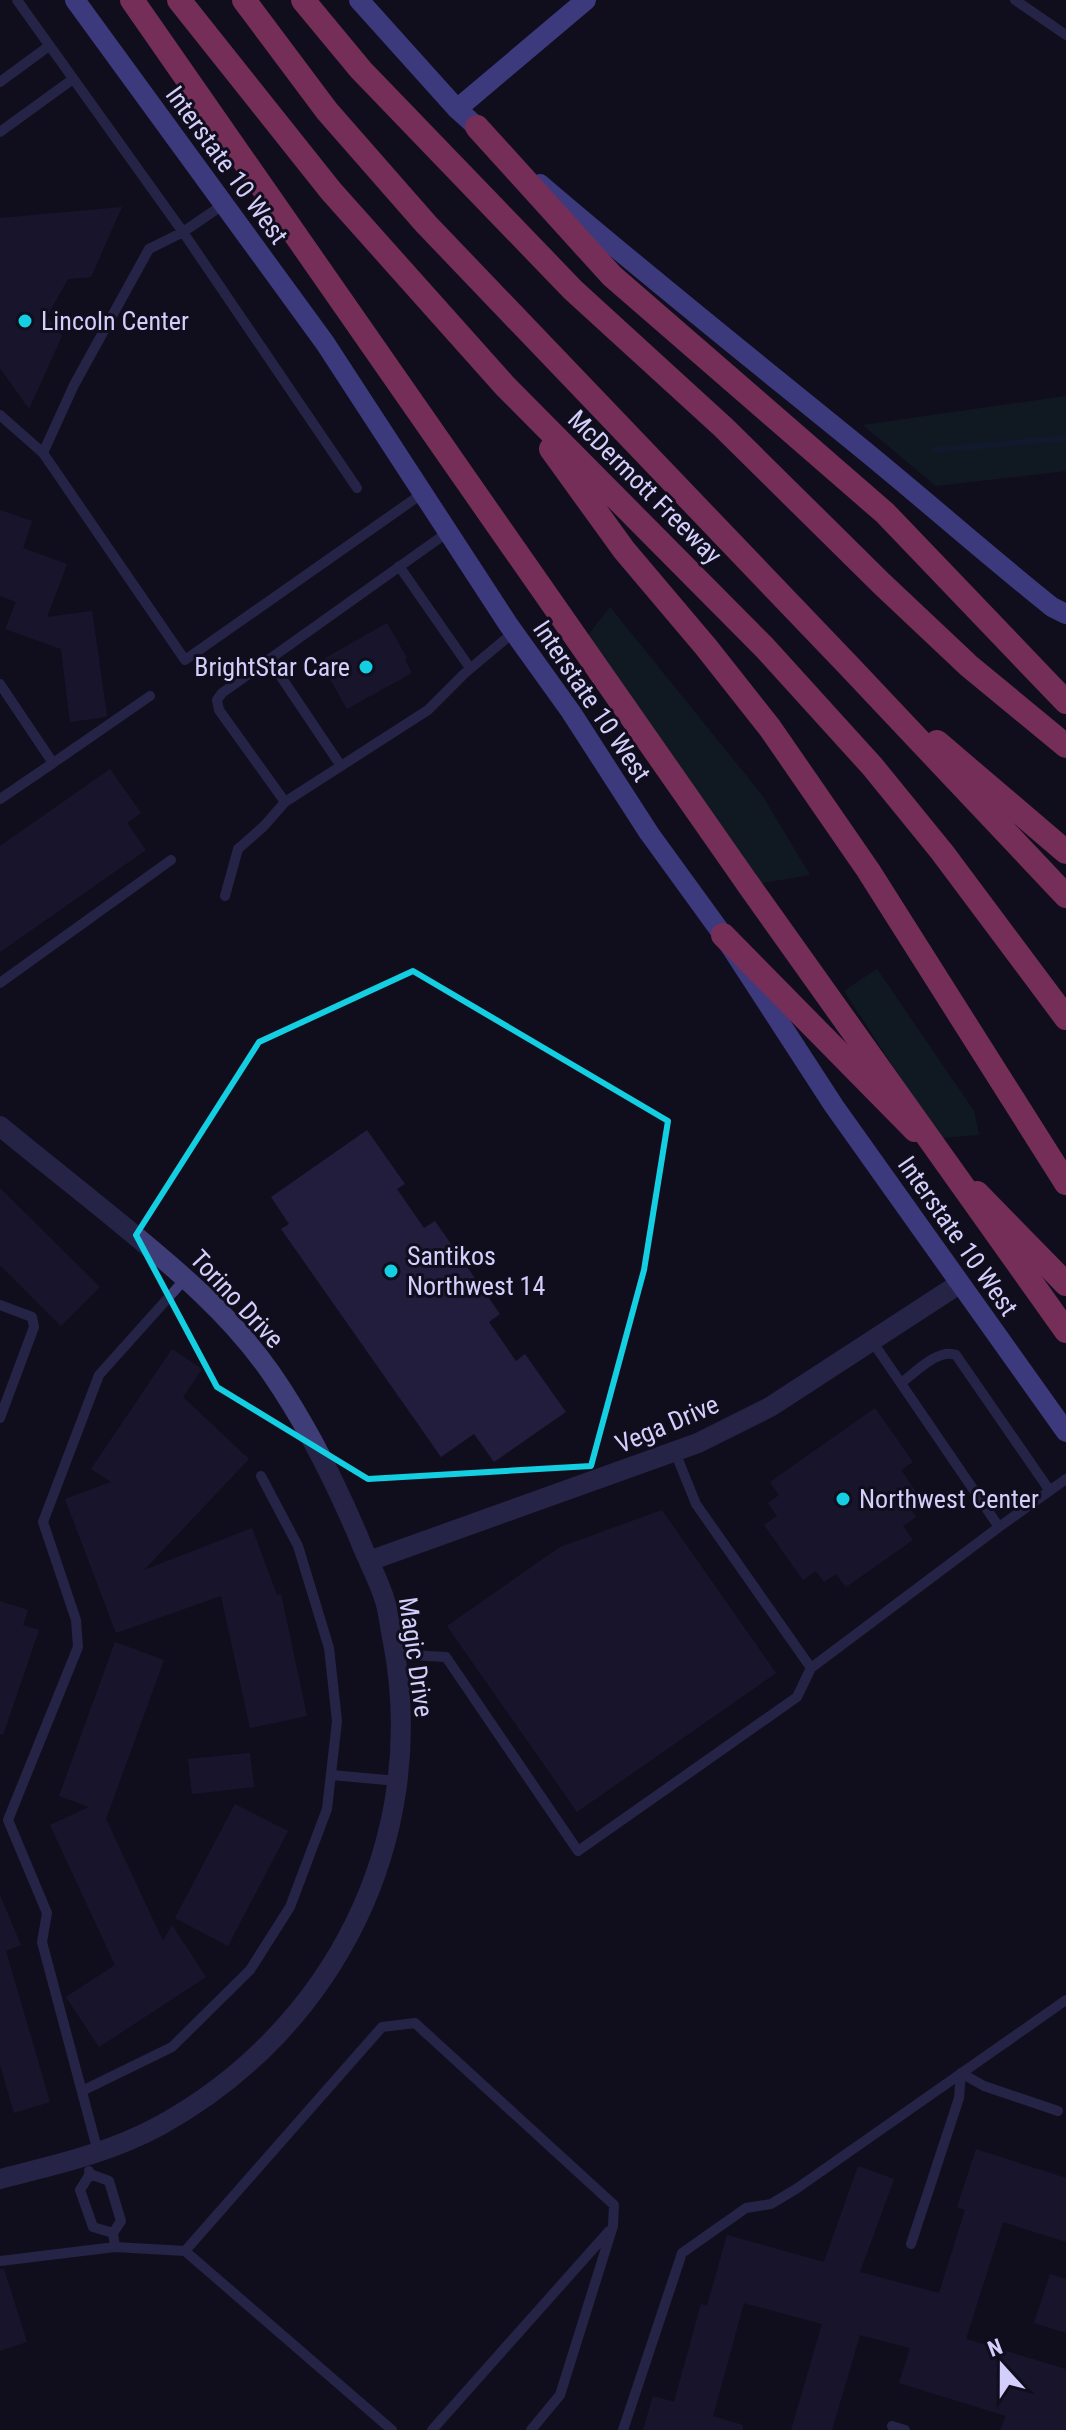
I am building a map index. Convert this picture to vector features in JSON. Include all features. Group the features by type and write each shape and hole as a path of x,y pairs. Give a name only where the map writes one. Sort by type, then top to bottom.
{"highway":[{"path":"132,0 343,307 1066,1331"},
{"name":"McDermott Freeway","path":"179,0 331,191 505,386 765,648 872,766 942,852 1066,1018"},
{"name":"McDermott Freeway","path":"244,0 327,111 426,224 1066,896"},
{"path":"303,0 361,70 573,290 723,427 969,666 1066,746"},
{"path":"477,127 612,276 885,513 1066,702"},
{"path":"505,386 624,550 770,728 868,870 1066,1183"},
{"path":"849,666 1066,852"},
{"path":"723,935 1066,1284"}],"main road":[{"name":"Interstate 10 West","path":"75,0 325,343 514,632 571,712 649,833 723,935 834,1106 1066,1432"},
{"path":"457,109 586,0"},
{"path":"364,1 457,109 542,185 975,545 1052,607 1066,614"}],"street":[{"name":"Torino Drive","path":"0,1126 186,1278 214,1305 272,1374 318,1450 369,1561"},
{"name":"Vega Drive","path":"369,1561 675,1452 770,1407 959,1284"},
{"name":"Magic Drive","path":"0,2179 91,2161 199,2102 238,2074 272,2041 304,2006 339,1953 374,1881 388,1836 401,1742 395,1654 385,1600 369,1561"}],"lane":[{"path":"17,0 183,232 357,488"},
{"path":"1015,0 1066,35"},
{"path":"0,82 49,46"},
{"path":"0,132 73,79"},
{"path":"43,453 74,385 149,249 183,232 224,204"},
{"path":"0,415 43,453 185,660 423,493"},
{"path":"285,802 219,710 217,700 222,693 448,532"},
{"path":"399,566 470,668"},
{"path":"225,896 238,849 285,802 428,710 470,668 514,632"},
{"path":"269,659 341,766"},
{"path":"0,684 53,763"},
{"path":"0,799 150,696"},
{"path":"0,983 171,860"},
{"path":"113,2233 93,2227 80,2190 91,2161 82,2091 42,1942 47,1913 8,1820 78,1647 76,1620 43,1522 99,1375 186,1278"},
{"path":"0,1305 32,1317 34,1327 0,1418"},
{"path":"872,1341 999,1527"},
{"path":"901,1383 941,1355 956,1355 1050,1491"},
{"path":"675,1452 696,1504 811,1668"},
{"path":"82,2091 172,2047 250,1970 290,1907 327,1809 337,1721 329,1648 298,1546 261,1476"},
{"path":"395,1654 446,1657 578,1851 797,1697 811,1668 1066,1479"},
{"path":"331,1775 398,1781"},
{"path":"623,2430 682,2253 746,2208 771,2204 796,2189 1066,2000"},
{"path":"185,2251 382,2027 415,2023 614,2205 613,2226 560,2395 531,2430"},
{"path":"961,2073 984,2086 1058,2111"},
{"path":"911,2244 959,2098 961,2073"},
{"path":"91,2161 109,2181 121,2221 113,2233 115,2247"},
{"path":"432,2430 613,2226"},
{"path":"0,2261 115,2247 185,2251 392,2430"},
{"path":"892,2426 905,2430"}],"highlighted area":[{"path":"413,971 668,1121 644,1270 591,1466 368,1479 217,1387 136,1235 259,1042"}],"green space":[{"path":"1066,396 1066,471 936,486 863,425"},
{"path":"610,607 762,795 810,875 762,883 585,639"},
{"path":"877,969 974,1111 979,1135 940,1138 844,991"}],"building":[{"name":"Lincoln Center","path":"122,207 91,277 68,279 47,316 62,336 29,409 0,368 0,218"},
{"path":"0,510 32,521 23,548 67,564 47,617 92,611 107,716 70,722 61,649 5,629 16,602 0,596"},
{"name":"BrightStar Care","path":"387,623 412,673 347,709 320,661"},
{"path":"110,769 141,813 127,823 146,850 0,952 0,846"},
{"name":"Santikos Northwest 14","path":"367,1130 405,1184 397,1189 424,1228 435,1221 500,1314 489,1322 516,1361 525,1354 566,1412 494,1462 474,1434 441,1457 281,1229 289,1224 271,1197"},
{"path":"0,1188 100,1287 61,1326 0,1265"},
{"path":"172,1349 202,1369 183,1397 249,1459 144,1570 252,1528 277,1595 281,1594 307,1716 250,1728 221,1596 116,1633 65,1499 111,1482 91,1469"},
{"name":"Northwest Center","path":"875,1408 913,1462 901,1470 919,1496 907,1504 916,1517 903,1526 913,1540 846,1587 836,1574 824,1582 816,1571 803,1580 764,1525 777,1516 768,1503 779,1495 770,1482"},
{"path":"662,1510 776,1673 577,1812 447,1626 560,1547"},
{"path":"0,1601 28,1610 23,1625 39,1630 3,1735 0,1734"},
{"path":"115,1642 164,1660 106,1819 163,1941 172,1925 206,1977 99,2047 66,1997 115,1965 50,1825 89,1807 59,1796"},
{"path":"250,1753 254,1787 192,1794 188,1759"},
{"path":"235,1804 288,1831 228,1946 175,1918"},
{"path":"0,1895 21,1945 6,1951 50,2102 14,2113 0,2065"},
{"path":"976,2149 1066,2178 1066,2242 1003,2222 966,2339 1066,2369 1066,2430 1000,2430 1006,2416 899,2383 910,2348 860,2335 832,2430 791,2430 822,2324 744,2303 713,2416 743,2425 743,2430 643,2430 653,2396 674,2402 701,2304 707,2306 727,2235 824,2262 858,2166 894,2179 860,2272 939,2293 965,2210 957,2207"},
{"path":"0,2269 4,2269 27,2342 0,2351"},
{"path":"1050,2274 1066,2279 1066,2333 1034,2323"}],"waterway":[{"path":"935,450 1066,438"}],"place":[{"name":"Lincoln Center","path":"25,321"},
{"name":"BrightStar Care","path":"366,667"},
{"name":"Santikos Northwest 14","path":"391,1271"},
{"name":"Northwest Center","path":"843,1499"}]}
